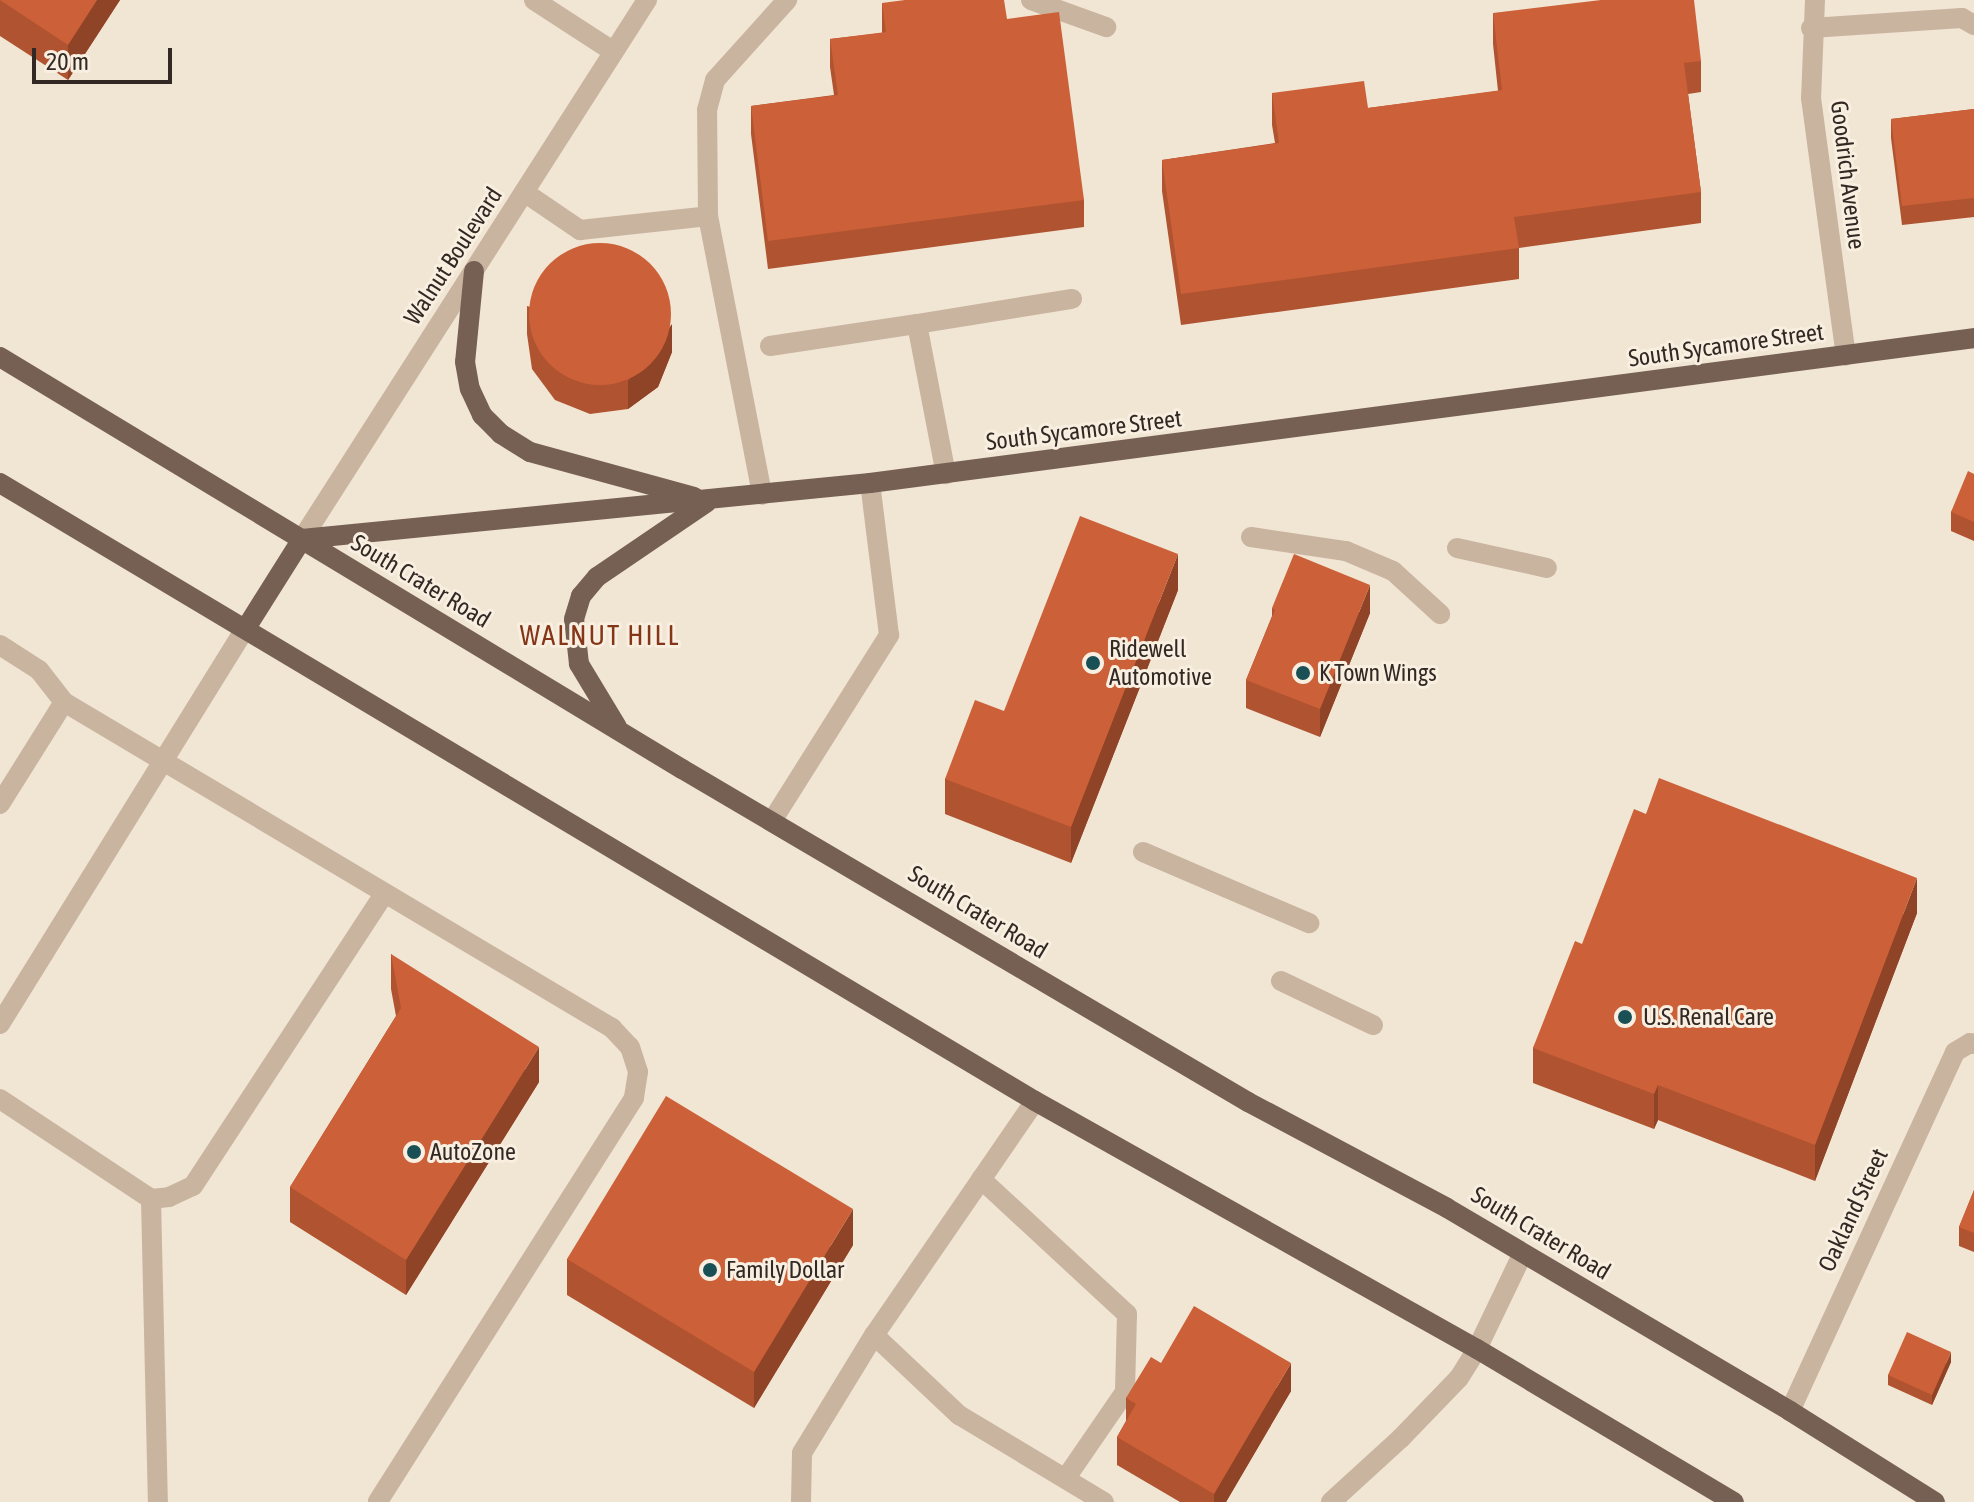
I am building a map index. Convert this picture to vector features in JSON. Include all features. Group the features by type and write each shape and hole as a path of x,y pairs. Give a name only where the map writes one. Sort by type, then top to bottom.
{"main road":[{"path":"474,271 465,362 470,389 482,415 501,434 530,452 710,501"},
{"name":"South Sycamore Street","path":"302,539 710,501 946,474 1974,338"},
{"name":"South Crater Road","path":"0,357 620,732 1248,1102 1523,1253 1790,1411 1935,1502"},
{"path":"0,483 1035,1101 1477,1349 1734,1502"},
{"path":"620,732 579,664 574,619 581,596 597,577 710,501"},
{"path":"246,628 302,539"}],"street":[{"path":"534,0 614,52"},
{"name":"Walnut Boulevard","path":"302,539 647,0"},
{"path":"762,495 708,216 707,110 715,80 787,0"},
{"path":"1031,0 1106,27"},
{"name":"Goodrich Avenue","path":"1815,0 1811,28 1811,98 1846,356"},
{"path":"1811,28 1962,18 1974,25"},
{"path":"524,192 580,230 708,216"},
{"path":"770,346 1072,299"},
{"path":"917,324 946,474"},
{"path":"772,821 889,635 870,483"},
{"path":"1251,537 1346,551 1393,571 1440,614"},
{"path":"1457,548 1547,568"},
{"path":"0,1024 246,628"},
{"path":"0,645 39,670 64,702 612,1028 630,1047 638,1072 634,1098 378,1502"},
{"path":"0,804 64,702"},
{"path":"1143,852 1309,923"},
{"path":"0,1099 151,1199 169,1197 193,1186 384,894"},
{"path":"1281,981 1373,1025"},
{"name":"Oakland Street","path":"1790,1411 1955,1052 1974,1044"},
{"path":"801,1502 802,1453 874,1335 1035,1101"},
{"path":"981,1179 1127,1314 1125,1392 1066,1478"},
{"path":"151,1199 158,1502"},
{"path":"1331,1502 1401,1438 1459,1378 1477,1349 1523,1253"},
{"path":"874,1335 959,1415 1104,1502"}],"building":[{"path":"0,0 97,0 68,45"},
{"path":"905,0 1004,0 1007,19 1059,12 1084,200 768,241 751,106 838,95 830,39 886,32 882,3"},
{"path":"1601,0 1694,0 1701,61 1684,63 1701,192 1514,217 1519,248 1181,294 1162,160 1279,143 1272,93 1364,81 1368,108 1502,90 1493,13"},
{"path":"1974,109 1974,198 1902,206 1891,119"},
{"path":"600,243 627,248 650,264 666,287 671,314 666,341 650,364 627,380 600,385 573,380 550,364 534,341 529,314 534,287 550,264 573,248"},
{"path":"1968,471 1974,474 1974,522 1951,512"},
{"name":"Ridewell Automotive","path":"1080,516 1178,554 1071,827 945,779 975,700 1004,711"},
{"name":"K Town Wings","path":"1294,554 1370,585 1320,709 1246,680"},
{"path":"1659,778 1917,878 1815,1145 1658,1085 1654,1094 1533,1048 1575,941 1582,944 1634,809 1646,814"},
{"name":"AutoZone","path":"391,954 539,1047 406,1260 290,1187 401,1008"},
{"name":"Family Dollar","path":"666,1096 853,1209 754,1372 567,1259"},
{"path":"1974,1190 1974,1233 1959,1227"},
{"path":"1194,1306 1291,1363 1214,1494 1117,1437 1136,1404 1126,1398 1151,1357 1161,1363"},
{"path":"1907,1332 1951,1352 1932,1395 1888,1375"}],"place":[{"name":"Ridewell Automotive","path":"1093,663"},
{"name":"K Town Wings","path":"1303,673"},
{"name":"U.S. Renal Care","path":"1625,1017"},
{"name":"AutoZone","path":"414,1152"},
{"name":"Family Dollar","path":"710,1270"}],"district":[{"name":"WALNUT HILL","path":"600,635"}]}
